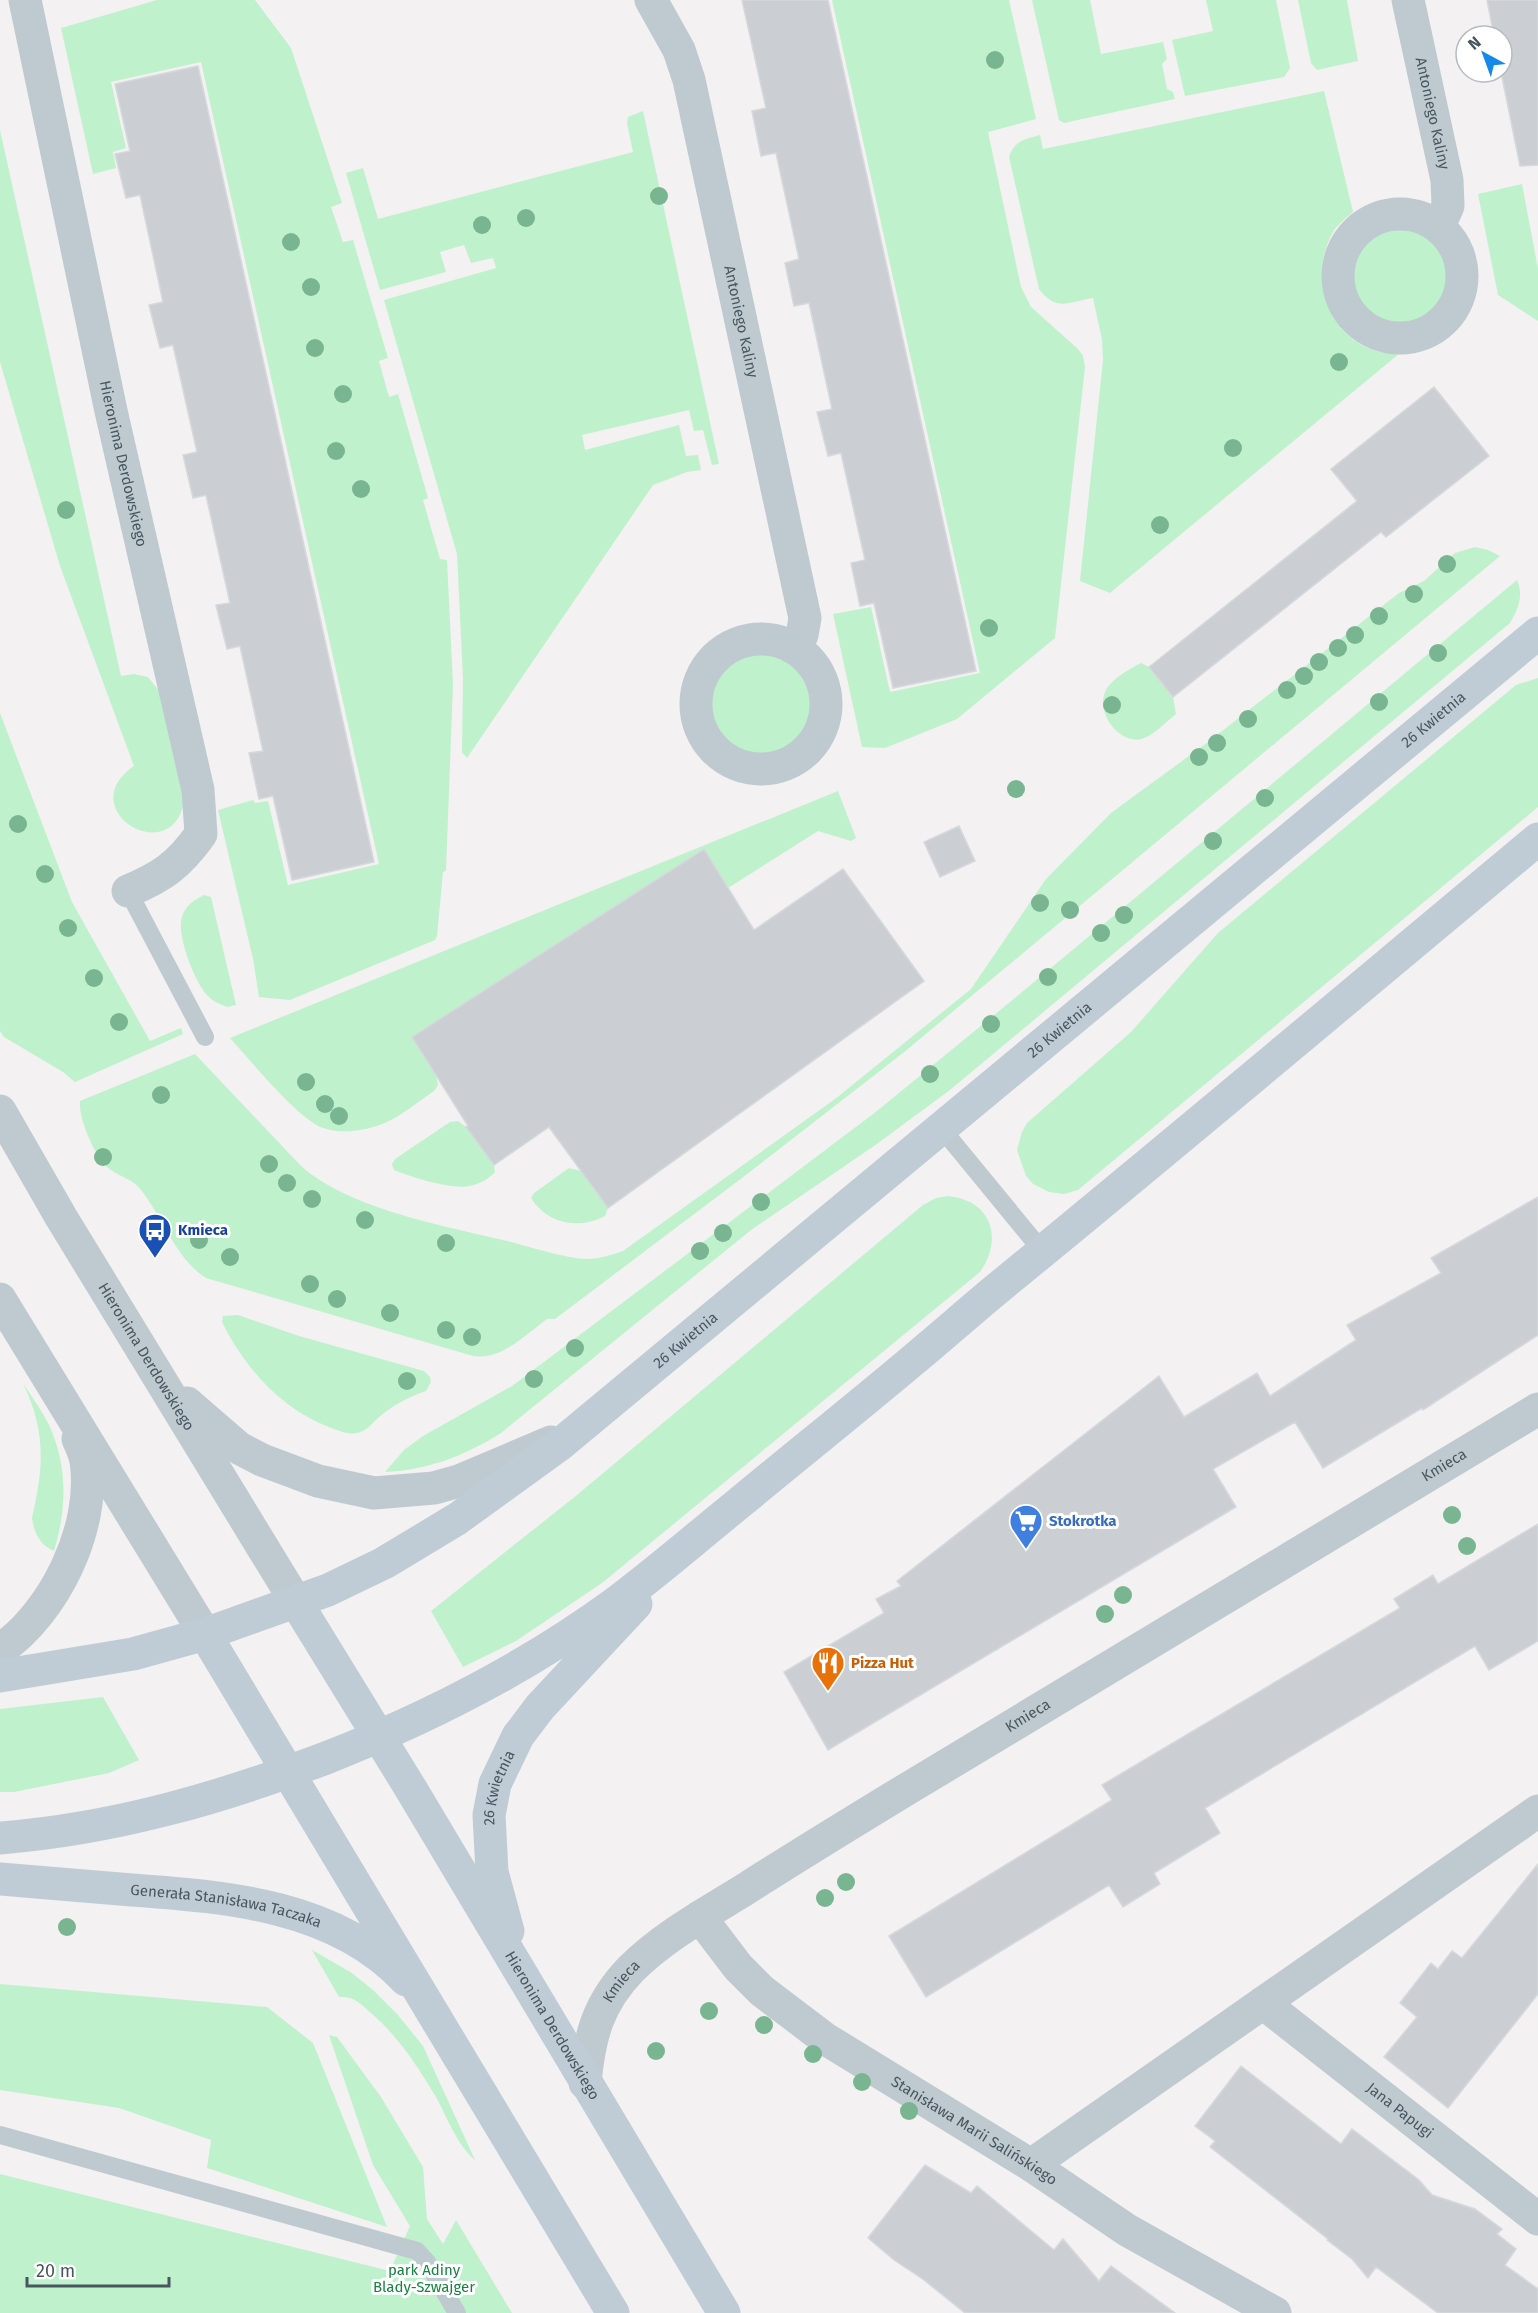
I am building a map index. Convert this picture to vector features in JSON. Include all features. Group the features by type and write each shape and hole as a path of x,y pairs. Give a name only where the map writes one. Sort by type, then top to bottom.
{"street":[{"name":"Hieronima Derdowskiego","path":"26,0 109,399 198,790 201,834 172,869 128,891"},
{"name":"Antoniego Kaliny","path":"651,0 680,50 689,80 806,618 802,635 792,647"},
{"name":"Antoniego Kaliny","path":"1408,0 1447,180 1448,206 1439,226"},
{"name":"26 Kwietnia","path":"296,1602 328,1590 384,1563 458,1519 558,1446 1538,633"},
{"name":"26 Kwietnia","path":"380,1737 461,1699 544,1650 615,1603 1043,1252 1538,839"},
{"name":"Hieronima Derdowskiego","path":"0,1111 61,1217 380,1737 723,2313"},
{"path":"0,1299 289,1772 614,2313"},
{"name":"26 Kwietnia","path":"154,1369 187,1403 239,1448 282,1468 318,1481 374,1493 434,1488 459,1481 582,1426"},
{"name":"Kmieca","path":"585,2082 588,2050 597,2017 610,1994 644,1957 700,1917 1090,1676 1538,1409"},
{"path":"0,1650 23,1632 44,1608 61,1580 78,1537 87,1486 86,1460 68,1410"},
{"name":"26 Kwietnia","path":"526,1983 502,1916 492,1872 489,1815 495,1784 518,1736 540,1707 585,1661 687,1546"},
{"path":"0,1676 124,1656 205,1634 296,1602"},
{"path":"0,1838 71,1829 160,1813 289,1772 380,1737"},
{"path":"1031,2165 1538,1811"},
{"name":"Generała Stanisława Taczaka","path":"0,1879 209,1895 285,1911 315,1920 353,1939 403,1977 425,2001"},
{"name":"Stanisława Marii Salińskiego","path":"700,1917 738,1967 762,1991 824,2038 1031,2165 1127,2230 1275,2313"},
{"name":"Jana Papugi","path":"1263,2003 1538,2219"}],"lane":[{"path":"128,891 206,1037"},
{"path":"942,1129 1043,1252"},
{"path":"0,2135 417,2251 427,2262 457,2313"}],"green space":[{"path":"157,0 255,0 291,48 342,203 331,207 343,242 353,240 388,358 379,361 389,397 398,394 428,498 423,500 440,559 447,560 453,684 446,871 443,872 437,936 435,940 290,1000 259,997 253,959 218,810 253,800 255,803 268,801 288,885 379,864 201,62 111,82 126,148 113,152 116,168 93,174 61,28"},
{"path":"832,0 1009,0 1036,119 988,132 1021,287 1031,307 1078,349 1083,356 1085,367 1055,638 957,719 885,748 862,747 833,614 871,607 890,692 980,673"},
{"path":"1032,0 1090,0 1101,54 1163,42 1167,59 1162,64 1167,89 1173,92 1175,99 1064,123 1059,120"},
{"path":"1206,0 1276,0 1290,68 1284,77 1185,96 1172,40 1213,31"},
{"path":"1298,0 1347,0 1358,61 1317,70 1311,63"},
{"path":"1324,91 1353,212 1335,229 1325,252 1322,273 1325,294 1332,313 1343,330 1358,343 1378,351 1400,353 1110,593 1080,581 1103,360 1102,340 1093,298 1063,304 1057,303 1051,301 1039,289 1009,157 1011,152 1021,142 1040,135 1043,149"},
{"path":"643,111 719,464 712,465 703,430 694,431 689,410 582,435 585,450 679,425 686,456 698,455 701,470 687,472 653,485 467,758 462,752 463,678 457,554 384,300 496,268 493,258 471,263 464,245 440,252 446,272 380,290 346,173 363,168 378,219 633,152 627,123 628,117"},
{"path":"0,130 121,676 134,674 148,677 160,692 184,802 176,822 162,831 146,832 131,826 119,814 113,799 118,783 134,766 60,566 0,362"},
{"path":"1522,184 1538,269 1538,321 1498,295 1478,194"},
{"path":"1401,225 1411,226 1428,233 1442,247 1449,264 1449,284 1442,301 1428,315 1411,322 1401,323 1391,322 1374,315 1360,301 1353,284 1352,274 1353,264 1360,247 1374,233 1391,226"},
{"path":"1475,547 1500,556 903,1053 555,1319 547,1319 513,1345 494,1354 473,1356 206,1278 186,1260 141,1190 105,1165 89,1138 82,1118 80,1101 195,1054 301,1166 346,1194 372,1205 429,1223 570,1257 596,1258 623,1251 835,1099 971,989 1046,879 1111,813 1208,742 1399,593 1424,581 1455,553"},
{"path":"1517,580 1520,592 1519,602 1510,623 950,1090 874,1146 751,1230 501,1433 473,1449 431,1465 385,1472 404,1450 423,1436 512,1386 877,1111"},
{"path":"761,654 780,658 796,669 807,685 811,704 807,723 796,739 780,750 761,754 742,750 726,739 715,723 711,704 715,685 726,669 742,658"},
{"path":"1141,663 1149,667 1173,697 1176,714 1151,734 1142,739 1133,739 1117,732 1111,724 1103,707 1104,697 1107,688 1114,680"},
{"path":"1538,678 1538,807 1078,1190 1064,1194 1049,1192 1033,1184 1026,1176 1017,1150 1027,1123 1131,1032 1218,933 1516,685"},
{"path":"0,713 72,902 150,1041 181,1028 183,1034 75,1082 63,1072 4,1037 0,1031"},
{"path":"838,791 856,838 851,841 818,831 728,888 703,850 412,1037 436,1075 438,1085 434,1091 387,1122 347,1131 331,1130 313,1123 288,1102 230,1038"},
{"path":"204,895 211,897 236,1005 227,1007 207,995 192,969 184,946 181,925 183,913 190,904"},
{"path":"458,1121 466,1127 494,1165 495,1172 490,1177 480,1183 462,1187 443,1185 394,1170 392,1164 395,1159 450,1122"},
{"path":"569,1168 581,1171 608,1208 605,1216 585,1223 564,1222 546,1214 531,1198 534,1193"},
{"path":"948,1196 963,1199 975,1205 989,1223 992,1234 991,1246 980,1272 602,1583 516,1641 463,1667 431,1611 577,1495 923,1205 936,1198"},
{"path":"238,1315 299,1336 424,1371 430,1377 431,1382 426,1391 395,1405 365,1430 352,1433 341,1431 295,1409 280,1398 253,1371 222,1322 223,1316"},
{"path":"23,1383 48,1423 55,1439 62,1470 63,1502 54,1551 41,1542 32,1518 39,1482 41,1449 36,1417"},
{"path":"103,1697 139,1760 109,1773 14,1792 0,1792 0,1709"},
{"path":"312,1950 352,1973 373,1990 398,2015 423,2046 475,2160 458,2139 436,2097 399,2042 360,2004 353,1999 339,1997"},
{"path":"0,1984 267,2007 313,2043 387,2227 207,2168 211,2140 119,2108 0,2090"},
{"name":"park Adiny Blady-Szwajger","path":"329,2035 337,2037 381,2097 423,2167 427,2219 443,2244 456,2220 512,2313 0,2313 0,2174 390,2271 410,2226 373,2165"}],"building":[{"path":"742,0 828,0 976,671 893,688 874,603 860,606 851,563 865,560 841,453 828,456 817,412 832,409 809,303 794,306 785,263 799,259 776,153 761,156 752,111 766,108"},
{"path":"1487,0 1538,0 1538,165 1520,166 1503,84 1514,84 1514,24 1492,24"},
{"path":"198,66 374,862 292,880 273,796 259,799 249,753 263,751 240,646 227,649 216,605 230,603 206,495 193,498 183,455 197,452 173,345 160,348 149,305 163,302 140,195 126,198 115,154 130,151 115,84"},
{"path":"1434,387 1489,456 1386,537 1381,532 1173,697 1149,667 1357,501 1331,469"},
{"path":"959,826 975,861 940,877 924,842"},
{"path":"704,849 754,930 843,869 924,981 608,1208 549,1127 494,1165 466,1127 468,1126 412,1037"},
{"path":"1538,1197 1538,1335 1423,1410 1422,1408 1323,1468 1295,1422 1213,1469 1236,1507 828,1750 784,1672 884,1613 876,1599 901,1586 897,1581 1159,1376 1184,1417 1257,1373 1270,1396 1356,1340 1347,1325 1441,1273 1431,1258"},
{"path":"1538,1524 1538,1641 1489,1670 1475,1646 1205,1808 1220,1833 1154,1873 1160,1884 1123,1907 1109,1885 926,1997 889,1936 1112,1800 1102,1785 1400,1608 1394,1599 1433,1575 1438,1584"},
{"path":"1538,1864 1538,1994 1448,2108 1384,2057 1417,2017 1400,2003 1431,1963 1438,1969 1452,1951 1462,1958"},
{"path":"1241,2066 1341,2144 1352,2129 1419,2180 1432,2195 1475,2209 1502,2229 1497,2234 1516,2249 1505,2265 1538,2289 1538,2313 1438,2313 1376,2267 1368,2278 1352,2259 1328,2239 1210,2147 1215,2141 1195,2126"},
{"path":"925,2165 971,2193 977,2186 1054,2250 1063,2239 1099,2281 1111,2266 1175,2313 965,2313 868,2238"}],"place":[{"name":"Kmieca","path":"155,1259"},
{"name":"Stokrotka","path":"1026,1550"},
{"name":"Pizza Hut","path":"828,1692"}]}
